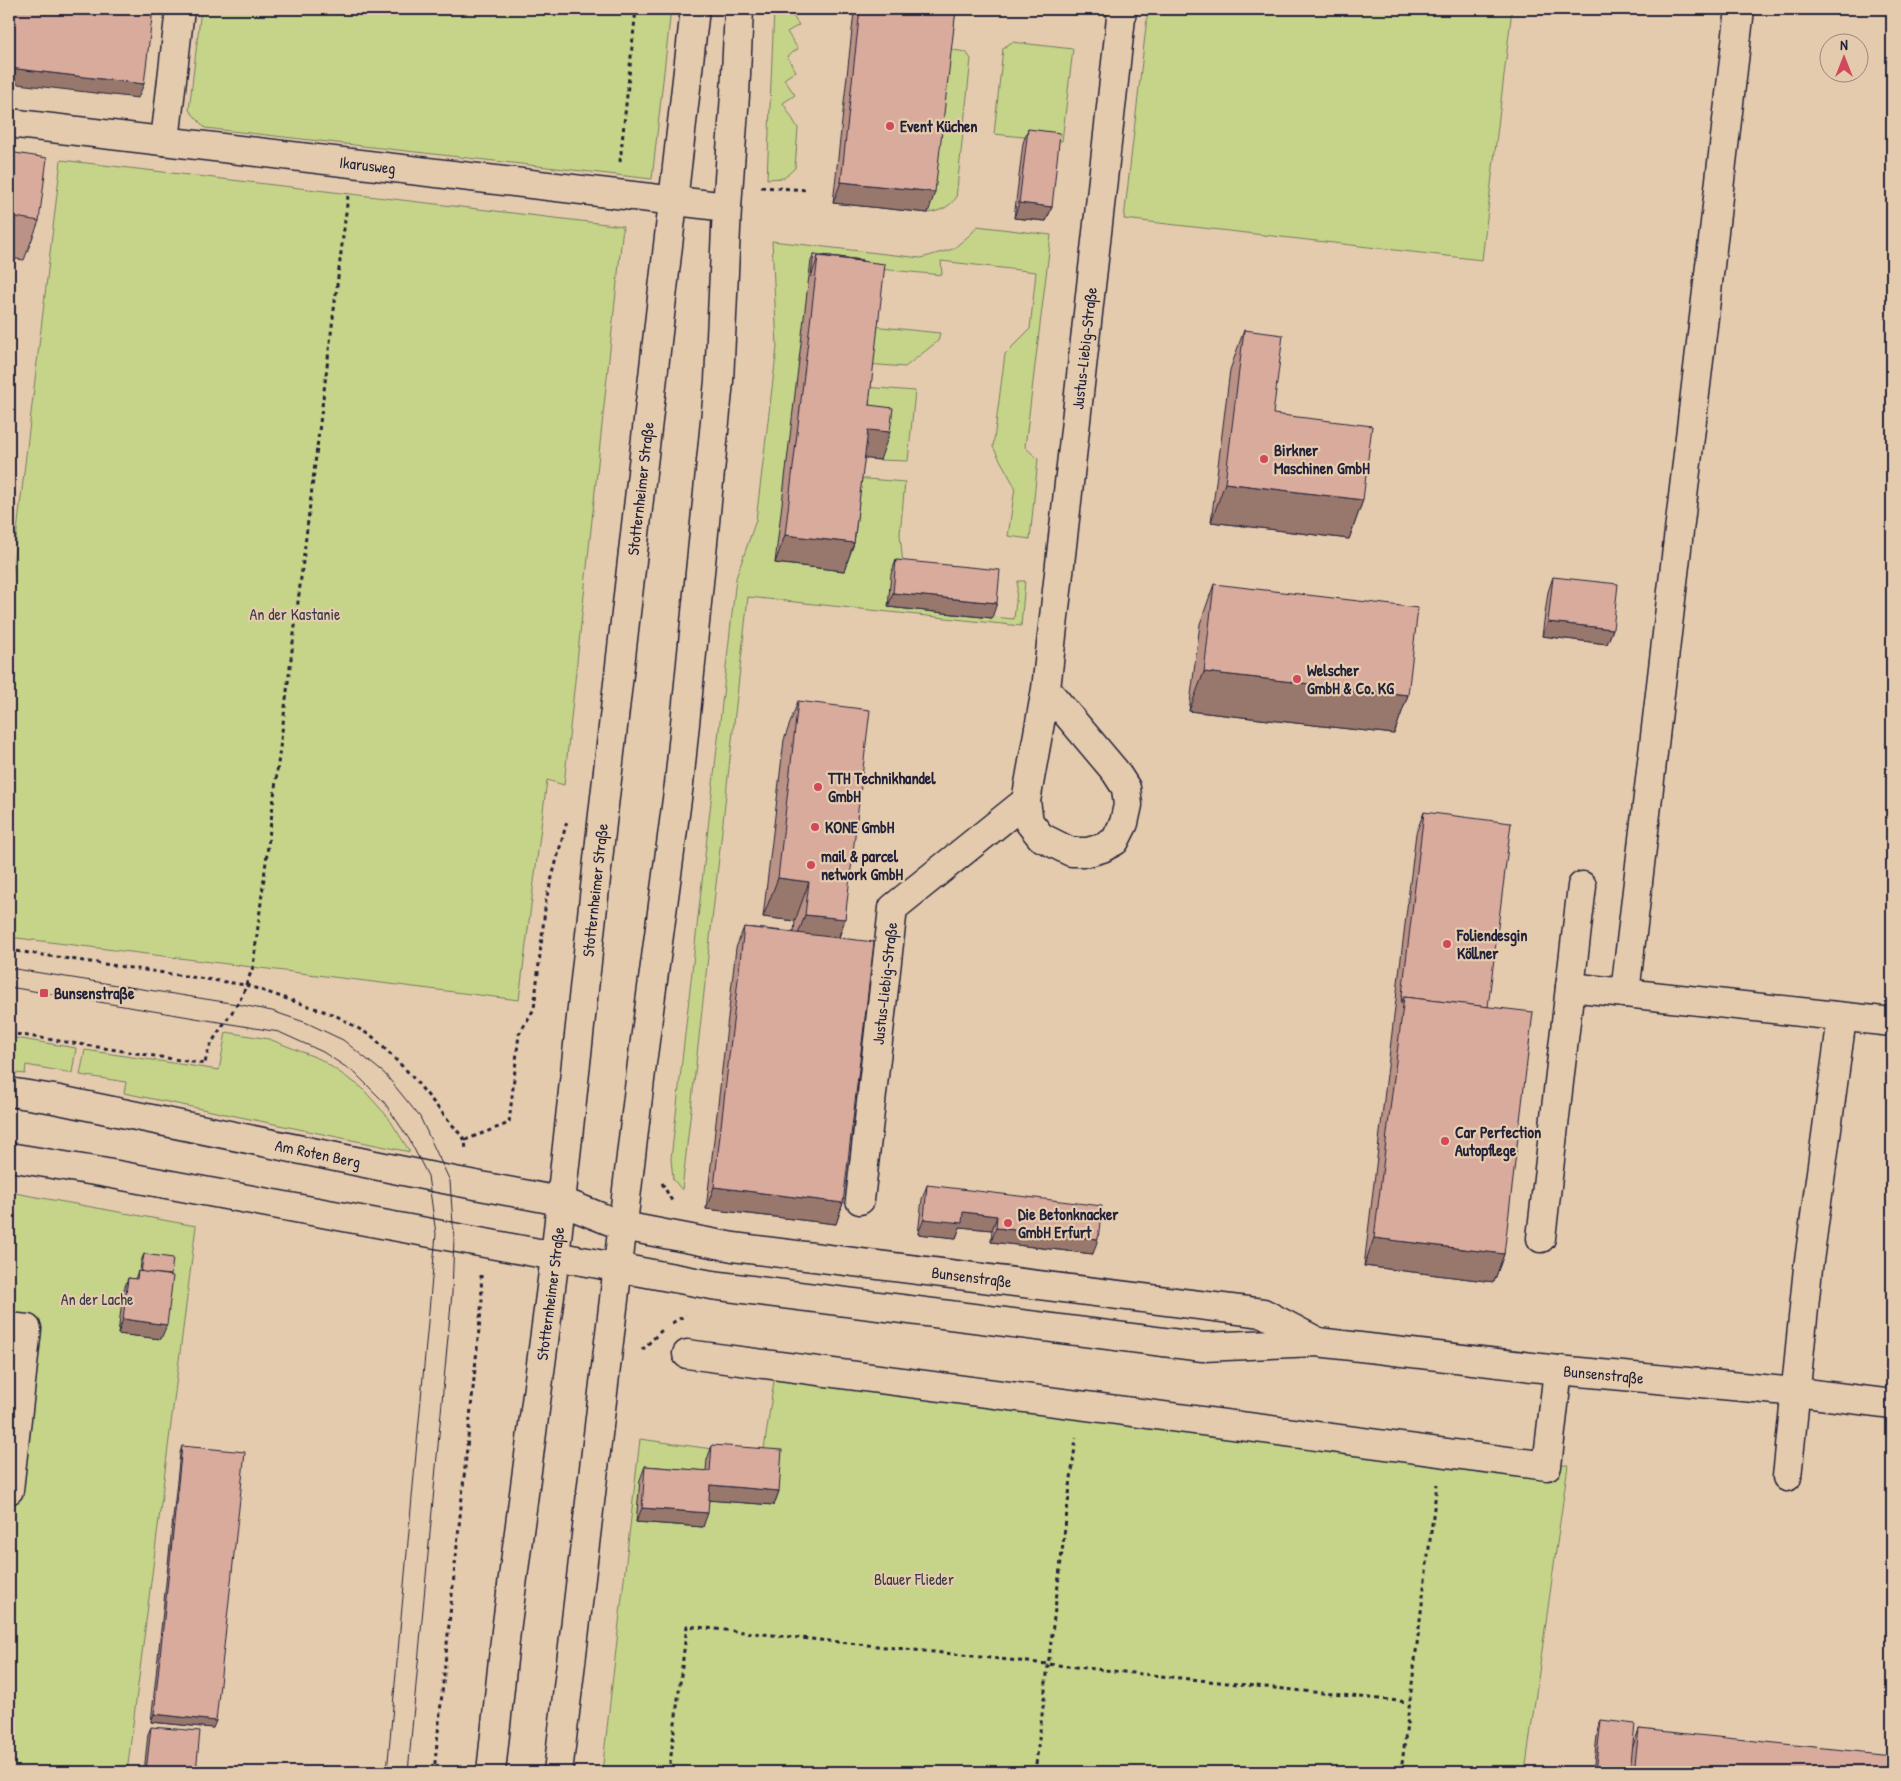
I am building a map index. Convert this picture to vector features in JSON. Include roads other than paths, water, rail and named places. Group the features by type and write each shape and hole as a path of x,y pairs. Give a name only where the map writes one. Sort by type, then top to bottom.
{"main road":[{"path":"165,141 180,9"},
{"name":"Stotternheimer Straße","path":"491,1772 506,1631 555,1257 695,9"},
{"path":"558,1772 623,1226 681,764 719,381 739,9"},
{"name":"Justus-Liebig-Straße","path":"1046,689 1116,771 1126,788 1128,806 1124,823 1115,841 1102,848 1088,852 1071,852 1041,836 1029,822 1026,801 1046,689 1122,9"},
{"path":"1625,993 1740,9"},
{"name":"Ikarusweg","path":"9,123 727,207"},
{"name":"Justus-Liebig-Straße","path":"860,1200 893,908 1026,801"},
{"path":"1541,1238 1582,886"},
{"path":"1570,987 1892,1022"},
{"path":"1787,1477 1808,1268 1842,1018"},
{"name":"Am Roten Berg","path":"9,1092 63,1101 428,1176 560,1201 623,1226"},
{"path":"9,1157 618,1268"},
{"name":"Bunsenstraße","path":"623,1226 733,1248 1263,1313 1317,1342"},
{"name":"Bunsenstraße","path":"618,1268 712,1285 1202,1347 1317,1342 1558,1370 1797,1392 1892,1404"},
{"path":"9,1327 27,1329 9,1490"},
{"path":"687,1354 1546,1466 1558,1370"}],"tram line":[{"path":"9,968 237,1004 272,1011 307,1023 343,1040 385,1074 420,1117 450,1181 454,1238 452,1293 408,1772"},
{"path":"9,987 279,1032 323,1052 355,1073 384,1102 409,1139 428,1176 436,1234 387,1772"}],"place":[{"name":"Event Küchen","path":"890,126"},
{"name":"Birkner Maschinen GmbH","path":"1264,459"},
{"name":"Welscher GmbH & Co. KG","path":"1297,679"},
{"name":"TTH Technikhandel GmbH","path":"818,787"},
{"name":"KONE GmbH","path":"815,827"},
{"name":"mail & parcel network GmbH","path":"811,865"},
{"name":"Foliendesgin Köllner","path":"1447,944"},
{"name":"Bunsenstraße","path":"44,993"},
{"name":"Car Perfection Autopflege","path":"1445,1141"},
{"name":"Die Betonknacker GmbH Erfurt","path":"1008,1223"}],"park label":[{"name":"An der Kastanie","path":"295,614"},
{"name":"An der Lache","path":"97,1299"},
{"name":"Blauer Flieder","path":"914,1579"}]}
